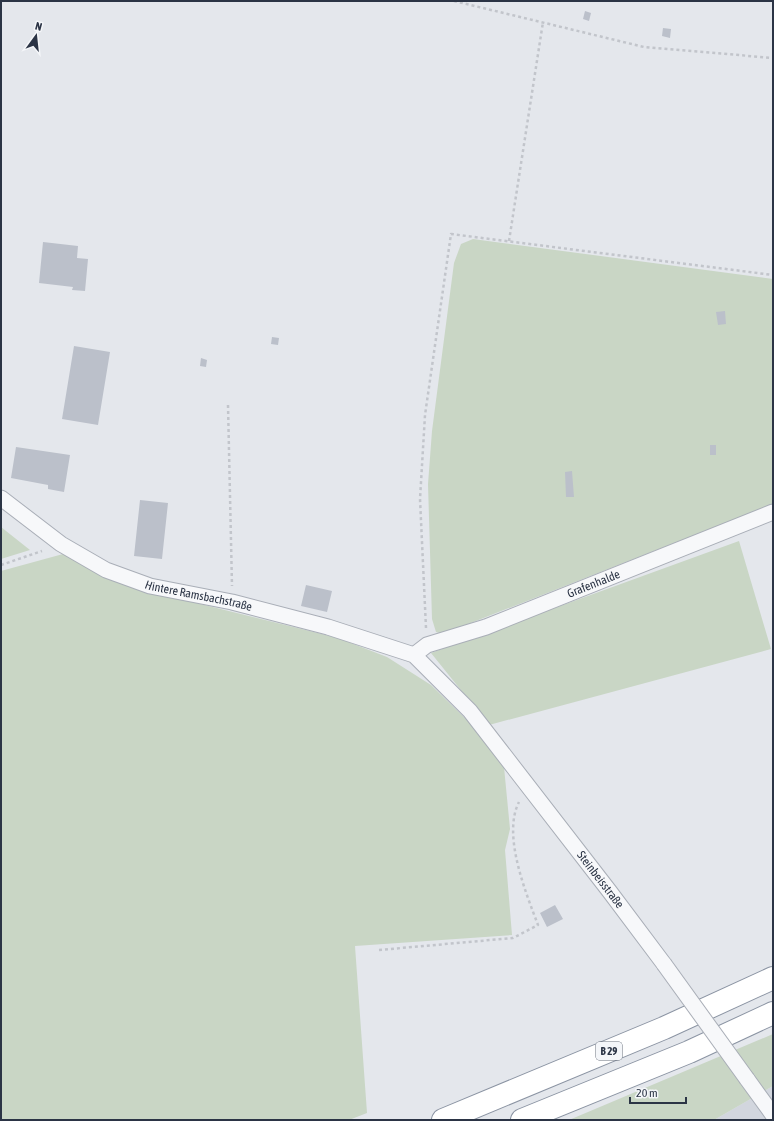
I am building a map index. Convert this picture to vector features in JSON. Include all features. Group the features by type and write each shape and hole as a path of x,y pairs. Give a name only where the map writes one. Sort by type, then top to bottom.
{"highway":[{"name":"B 29","path":"443,1120 664,1028 773,978"},
{"path":"522,1120 689,1052 773,1013"}],"street":[{"name":"Hintere Ramsbachstraße","path":"1,498 61,544 106,570 150,586 232,602 328,627 414,655"},
{"name":"Grafenhalde","path":"414,655 427,645 486,627 773,512"},
{"name":"Steinbeisstraße","path":"414,655 470,711 664,964 773,1115"}],"path":[{"path":"454,1 644,47 773,58"},
{"path":"509,241 543,22"},
{"path":"427,645 420,499 425,415 451,234 773,275"},
{"path":"228,405 232,602"},
{"path":"1,565 61,544"},
{"path":"378,950 513,938 538,925 520,874 514,847 514,811 528,786"}],"shaded area":[{"path":"773,1086 773,1120 714,1120"}],"green space":[{"path":"473,239 773,279 773,504 443,634 436,632 432,619 428,484 432,431 454,263 461,244"},
{"path":"1,527 30,550 1,559"},
{"path":"739,541 771,649 489,725 431,653"},
{"path":"63,554 144,590 338,638 387,657 431,685 470,723 504,767 510,829 505,850 512,935 355,946 367,1113 349,1120 1,1120 1,571"},
{"path":"773,1034 773,1086 714,1120 569,1120"}],"building":[{"path":"585,11 591,13 589,21 583,19"},
{"path":"663,28 671,29 670,38 662,36"},
{"path":"43,242 78,246 77,258 88,259 85,291 72,290 73,287 39,283"},
{"path":"725,311 726,324 718,325 716,312"},
{"path":"272,337 279,338 278,345 271,344"},
{"path":"74,346 110,352 98,425 62,419"},
{"path":"201,358 207,360 206,367 200,366"},
{"path":"710,445 716,445 716,455 710,455"},
{"path":"16,447 70,455 64,492 48,489 48,485 11,478"},
{"path":"572,471 574,497 566,497 565,472"},
{"path":"140,500 168,503 162,559 134,556"},
{"path":"306,585 332,591 327,612 301,606"},
{"path":"555,905 563,919 547,927 540,913"}]}
